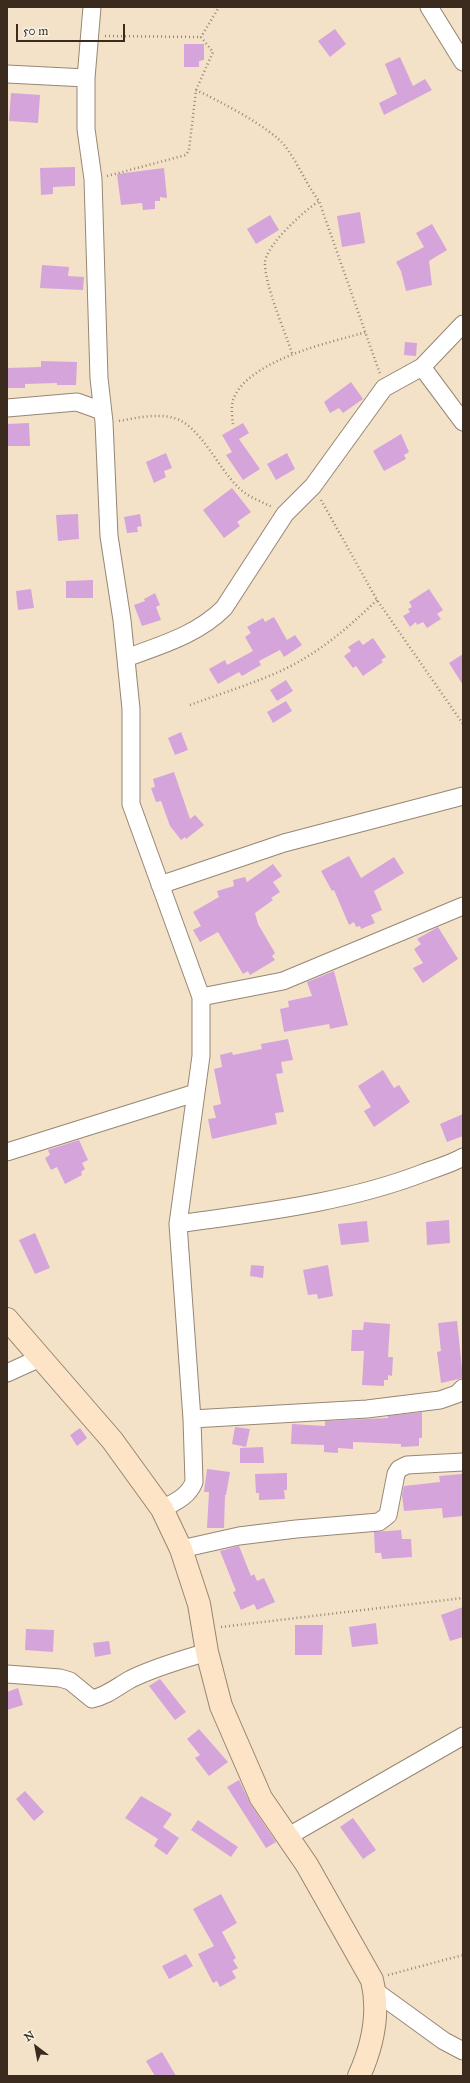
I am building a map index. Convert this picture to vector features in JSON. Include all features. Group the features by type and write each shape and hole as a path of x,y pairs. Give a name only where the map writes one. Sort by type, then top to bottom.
{"street":[{"path":"92,7 86,78 86,129 93,179 99,378 103,417 109,536 126,658 131,709 131,804 160,885 192,967 201,997 201,1056 178,1224 192,1419 194,1482 190,1490 184,1496 162,1509"},
{"path":"429,7 463,62"},
{"path":"7,74 86,78"},
{"path":"126,658 181,638 212,619 224,608 285,514 313,486 384,388 422,366 463,324"},
{"path":"422,366 463,422"},
{"path":"7,408 77,402 103,417"},
{"path":"160,885 284,843 463,796"},
{"path":"201,997 283,981 463,906"},
{"path":"7,1152 195,1093"},
{"path":"178,1224 297,1207 356,1195 462,1163"},
{"path":"7,1319 112,1440 162,1509 181,1549 199,1604 207,1652 220,1706 261,1798 306,1865 373,1986 444,2041 463,2051"},
{"path":"7,1373 40,1358"},
{"path":"192,1419 367,1409 440,1400 457,1394 463,1388"},
{"path":"181,1549 238,1536 296,1529 379,1522 388,1515 396,1474 399,1469 407,1465 463,1462"},
{"path":"7,1674 60,1678 76,1685 92,1699 101,1697 130,1680 162,1665 207,1652"},
{"path":"287,1837 463,1736"},
{"path":"358,2076 366,2060 375,2025 373,1986"}],"path":[{"path":"202,37 219,7"},
{"path":"89,36 202,37"},
{"path":"93,179 181,157 186,154 189,150 196,90 213,52 202,37"},
{"path":"196,90 269,131 286,147 308,187 319,201 342,270 366,332 384,388"},
{"path":"292,353 266,276 265,261 273,248 295,220 319,201"},
{"path":"233,424 233,400 244,384 262,370 292,353 366,332"},
{"path":"103,417 162,416 175,418 199,437 221,469 238,488 285,514"},
{"path":"313,486 377,600 463,724"},
{"path":"190,706 286,668 319,650 348,628 377,600"},
{"path":"203,1630 463,1598"},
{"path":"373,1986 463,1955"}],"building":[{"path":"335,29 346,44 330,57 318,41"},
{"path":"184,44 204,44 204,60 199,61 199,67 184,67"},
{"path":"400,57 413,86 425,79 432,90 384,115 379,103 397,94 385,64"},
{"path":"11,93 40,95 38,123 9,121"},
{"path":"75,167 75,186 53,187 53,194 41,195 40,168"},
{"path":"164,168 167,198 160,197 160,201 155,201 155,209 143,210 142,203 121,205 117,174"},
{"path":"360,212 365,243 342,247 337,216"},
{"path":"270,215 279,230 256,244 247,229"},
{"path":"432,224 447,250 429,261 432,285 406,291 401,271 396,262 424,247 416,233"},
{"path":"42,265 69,267 68,276 84,277 83,290 40,288"},
{"path":"405,342 417,343 416,356 404,355"},
{"path":"41,361 77,362 76,385 57,385 57,383 25,384 25,388 7,388 7,368 41,367"},
{"path":"351,382 363,399 343,413 339,408 330,413 324,402"},
{"path":"29,423 30,446 7,446 7,424"},
{"path":"243,423 249,433 239,439 260,469 243,480 226,455 232,452 222,435"},
{"path":"401,434 409,452 404,455 406,459 384,471 373,451"},
{"path":"166,453 172,468 164,471 166,477 154,483 146,462"},
{"path":"287,453 295,469 276,480 267,464"},
{"path":"232,488 251,512 237,522 240,526 224,538 203,510"},
{"path":"78,514 79,539 58,541 56,515"},
{"path":"140,514 142,526 137,527 138,532 127,533 124,517"},
{"path":"93,580 93,598 66,598 66,581"},
{"path":"31,589 34,608 18,610 16,591"},
{"path":"429,589 443,610 437,614 441,619 427,628 423,622 417,625 416,622 410,627 403,616 410,612 408,609 412,607 409,602"},
{"path":"155,593 160,605 156,607 161,620 142,626 134,605 145,601 144,599"},
{"path":"274,617 287,640 295,635 302,645 284,657 280,650 259,661 261,665 242,676 239,672 218,684 209,669 225,660 227,665 253,651 245,637 251,633 247,627 263,618 265,622"},
{"path":"373,638 386,657 381,660 383,662 363,676 356,666 353,668 344,656 351,651 348,647 359,640 363,645"},
{"path":"463,654 463,685 449,663"},
{"path":"286,680 293,691 277,701 270,690"},
{"path":"286,701 292,711 273,723 267,712"},
{"path":"181,732 188,750 175,755 168,738"},
{"path":"174,772 190,819 195,815 204,825 186,839 185,837 181,840 170,826 161,801 156,802 151,788 155,787 153,779"},
{"path":"349,856 361,878 394,857 404,873 374,891 382,910 371,915 375,923 361,929 360,926 356,927 354,922 349,925 334,890 332,891 321,871"},
{"path":"273,864 282,876 273,882 280,892 271,898 273,900 255,913 258,924 275,953 272,956 275,960 250,975 248,971 243,974 218,932 200,942 193,930 201,926 193,912 219,897 217,891 234,886 233,880 245,877 247,882"},
{"path":"438,927 458,959 423,983 413,968 423,963 414,949 421,944 417,939"},
{"path":"334,971 348,1025 330,1029 329,1024 284,1032 280,1009 289,1007 288,1001 312,996 307,982"},
{"path":"288,1039 293,1060 281,1062 283,1073 276,1074 284,1112 275,1113 277,1124 212,1139 208,1119 216,1118 213,1106 221,1104 214,1069 222,1067 220,1055 232,1052 233,1055 262,1049 261,1044"},
{"path":"383,1070 394,1088 399,1085 410,1102 374,1127 364,1111 371,1107 358,1086"},
{"path":"463,1114 463,1136 447,1142 440,1124"},
{"path":"79,1140 88,1160 82,1163 85,1169 81,1172 82,1175 65,1184 57,1167 51,1170 45,1158 50,1155 48,1150"},
{"path":"449,1220 450,1243 427,1245 426,1222"},
{"path":"367,1221 369,1242 341,1245 338,1224"},
{"path":"35,1233 50,1268 35,1274 19,1240"},
{"path":"251,1265 264,1266 263,1278 250,1276"},
{"path":"328,1265 333,1296 318,1299 317,1294 308,1295 303,1270"},
{"path":"457,1321 463,1378 441,1383 437,1352 441,1351 438,1323"},
{"path":"364,1322 390,1324 388,1357 393,1357 392,1376 388,1375 388,1380 384,1380 384,1386 362,1385 364,1351 351,1351 352,1330 363,1330"},
{"path":"422,1412 422,1438 419,1438 419,1446 401,1447 401,1444 353,1442 353,1449 338,1448 338,1453 324,1452 324,1445 291,1444 292,1424 325,1426 325,1421 388,1418 388,1416"},
{"path":"235,1427 250,1429 246,1447 232,1444"},
{"path":"80,1428 87,1438 77,1446 70,1435"},
{"path":"263,1447 264,1463 240,1463 240,1448"},
{"path":"207,1469 230,1472 225,1495 224,1528 207,1528 209,1492 204,1492"},
{"path":"287,1473 287,1490 284,1490 285,1499 259,1500 259,1493 256,1493 255,1474"},
{"path":"462,1474 463,1516 443,1518 442,1508 404,1511 402,1495 404,1486 440,1482 439,1476"},
{"path":"401,1530 402,1539 411,1539 412,1557 382,1559 381,1553 375,1553 374,1532"},
{"path":"239,1546 251,1576 254,1574 257,1581 264,1578 275,1602 257,1610 254,1604 241,1610 233,1592 236,1591 220,1551"},
{"path":"463,1607 463,1637 450,1641 441,1615"},
{"path":"376,1623 378,1644 352,1647 349,1627"},
{"path":"295,1625 323,1625 322,1655 295,1655"},
{"path":"26,1629 54,1630 53,1652 25,1650"},
{"path":"109,1641 111,1654 95,1657 93,1643"},
{"path":"160,1679 186,1712 175,1720 149,1686"},
{"path":"18,1688 23,1705 7,1710 7,1692"},
{"path":"199,1729 228,1762 209,1776 195,1758 200,1755 187,1739"},
{"path":"239,1780 251,1805 276,1842 266,1848 227,1787"},
{"path":"25,1791 44,1812 34,1821 16,1799"},
{"path":"141,1796 172,1814 163,1827 179,1838 167,1855 154,1846 158,1839 125,1818"},
{"path":"353,1818 376,1850 363,1859 340,1827"},
{"path":"198,1820 238,1847 231,1857 191,1830"},
{"path":"221,1894 237,1923 222,1932 236,1958 233,1960 238,1968 232,1971 236,1978 220,1987 217,1981 213,1983 198,1954 214,1946 193,1909"},
{"path":"186,1954 193,1966 169,1979 162,1966"},
{"path":"162,2052 176,2076 155,2076 146,2061"}]}
